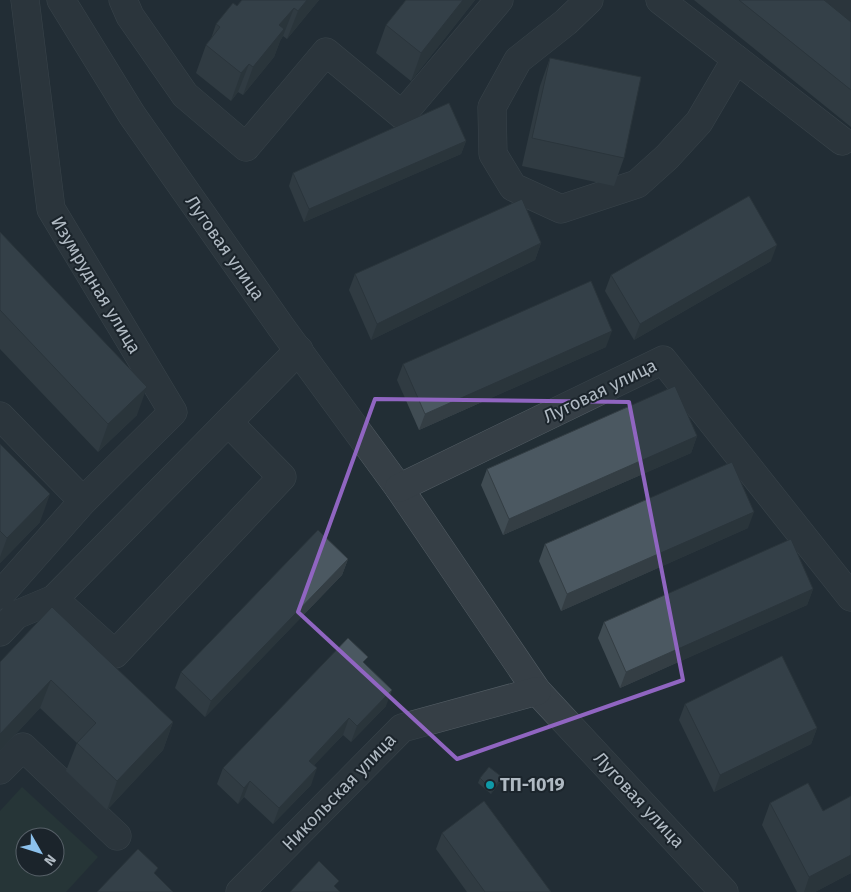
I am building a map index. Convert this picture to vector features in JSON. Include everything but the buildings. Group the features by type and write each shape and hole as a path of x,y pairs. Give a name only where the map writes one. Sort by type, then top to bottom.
{"street":[{"name":"Изумрудная улица","path":"25,0 51,209 173,412 83,501"},
{"name":"Луговая улица","path":"62,0 132,115 399,488 537,691 724,892"},
{"path":"123,0 130,16 185,95 246,146 326,52 402,115 499,0"},
{"path":"589,0 566,22 518,60 492,107 493,154 513,187 561,209 637,184 667,157 699,122 736,59"},
{"path":"660,0 842,141"},
{"path":"840,0 851,8"},
{"path":"0,632 16,616 54,599 299,350"},
{"name":"Луговая улица","path":"399,488 663,360 851,597"},
{"path":"0,416 83,501 0,595"},
{"path":"54,599 115,654 282,478 228,422"},
{"name":"Никольская улица","path":"240,892 402,728 537,691"},
{"path":"0,770 22,747 117,836"}],"highlighted area":[{"path":"375,399 629,402 683,680 457,759 298,612"}],"green space":[{"path":"22,787 98,857 66,892 0,892 0,811"}],"place":[{"name":"ТП-1019","path":"490,785"}]}
